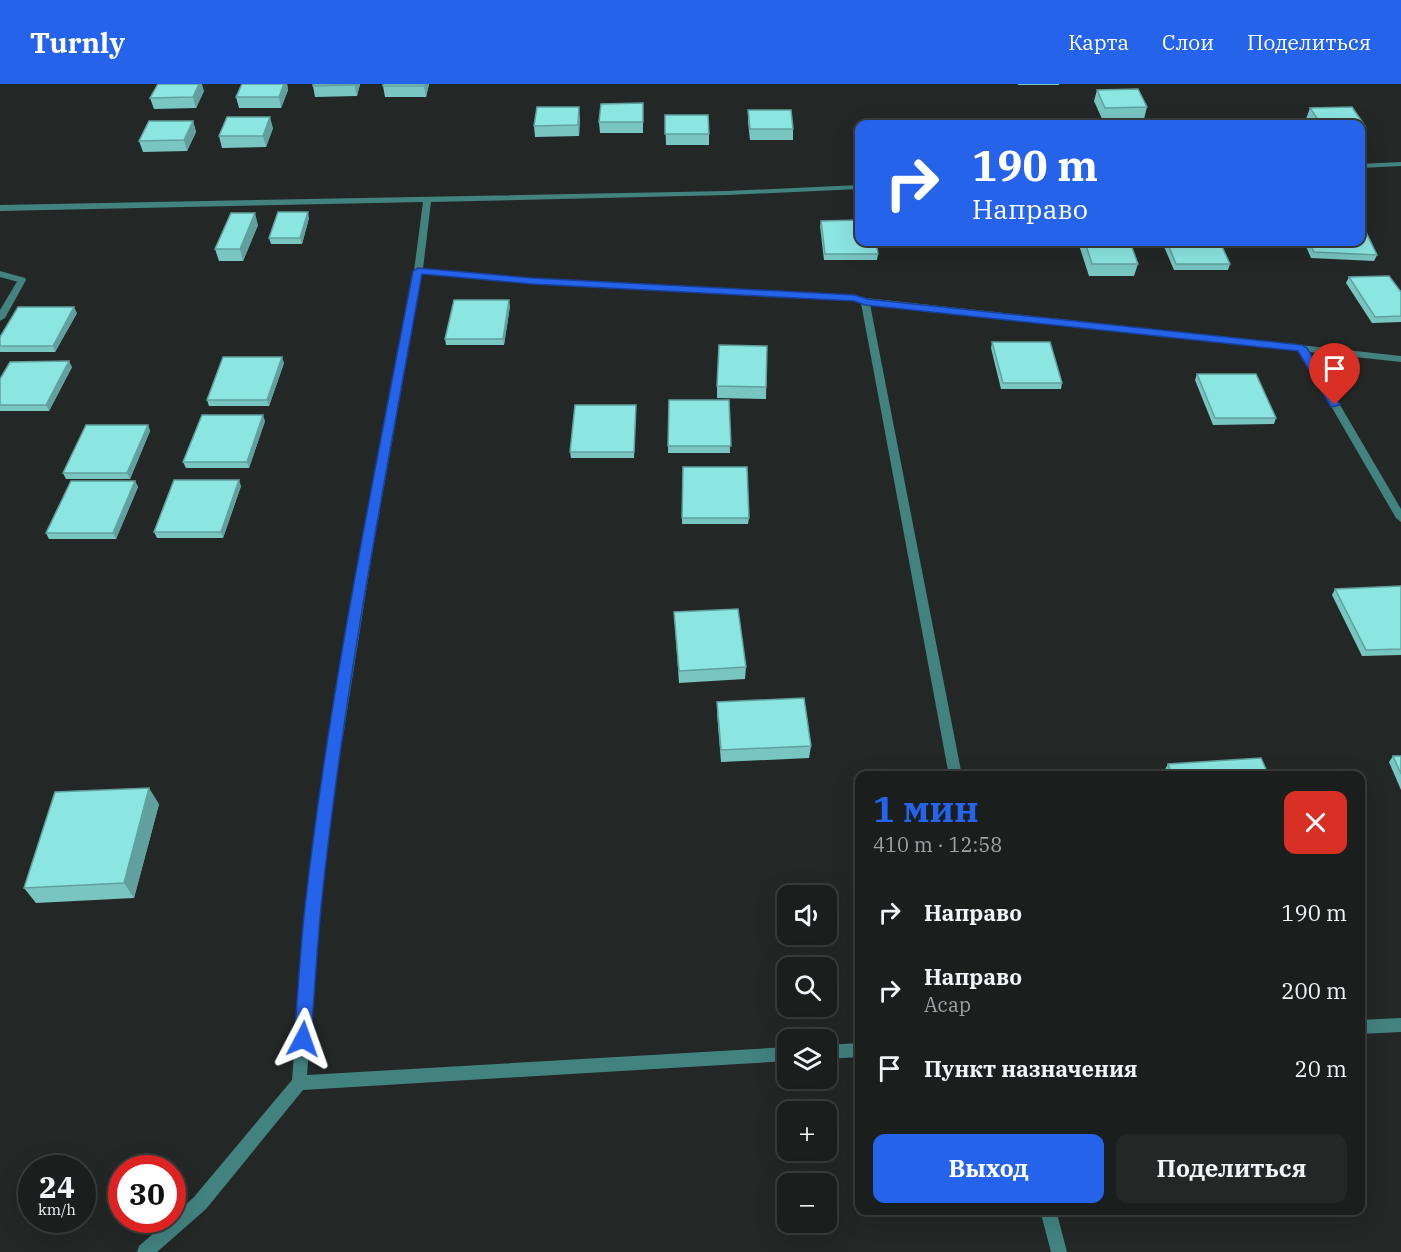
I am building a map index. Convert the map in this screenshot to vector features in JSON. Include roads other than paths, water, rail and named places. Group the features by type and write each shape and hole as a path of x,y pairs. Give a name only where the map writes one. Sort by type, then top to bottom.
{"street":[{"path":"1365,166 1401,164"},
{"path":"0,208 427,200 855,188"},
{"path":"145,1252 200,1203 299,1083 313,907 332,768 366,554 418,271 427,200"},
{"path":"418,271 532,281 855,298 865,302 1401,359"},
{"path":"0,274 22,280 0,318"},
{"path":"865,302 955,771"},
{"path":"1302,348 1401,518"},
{"path":"1365,1027 1401,1025"},
{"path":"837,1051 855,1050"},
{"path":"299,1083 777,1055"},
{"path":"1049,1215 1059,1252"}]}
